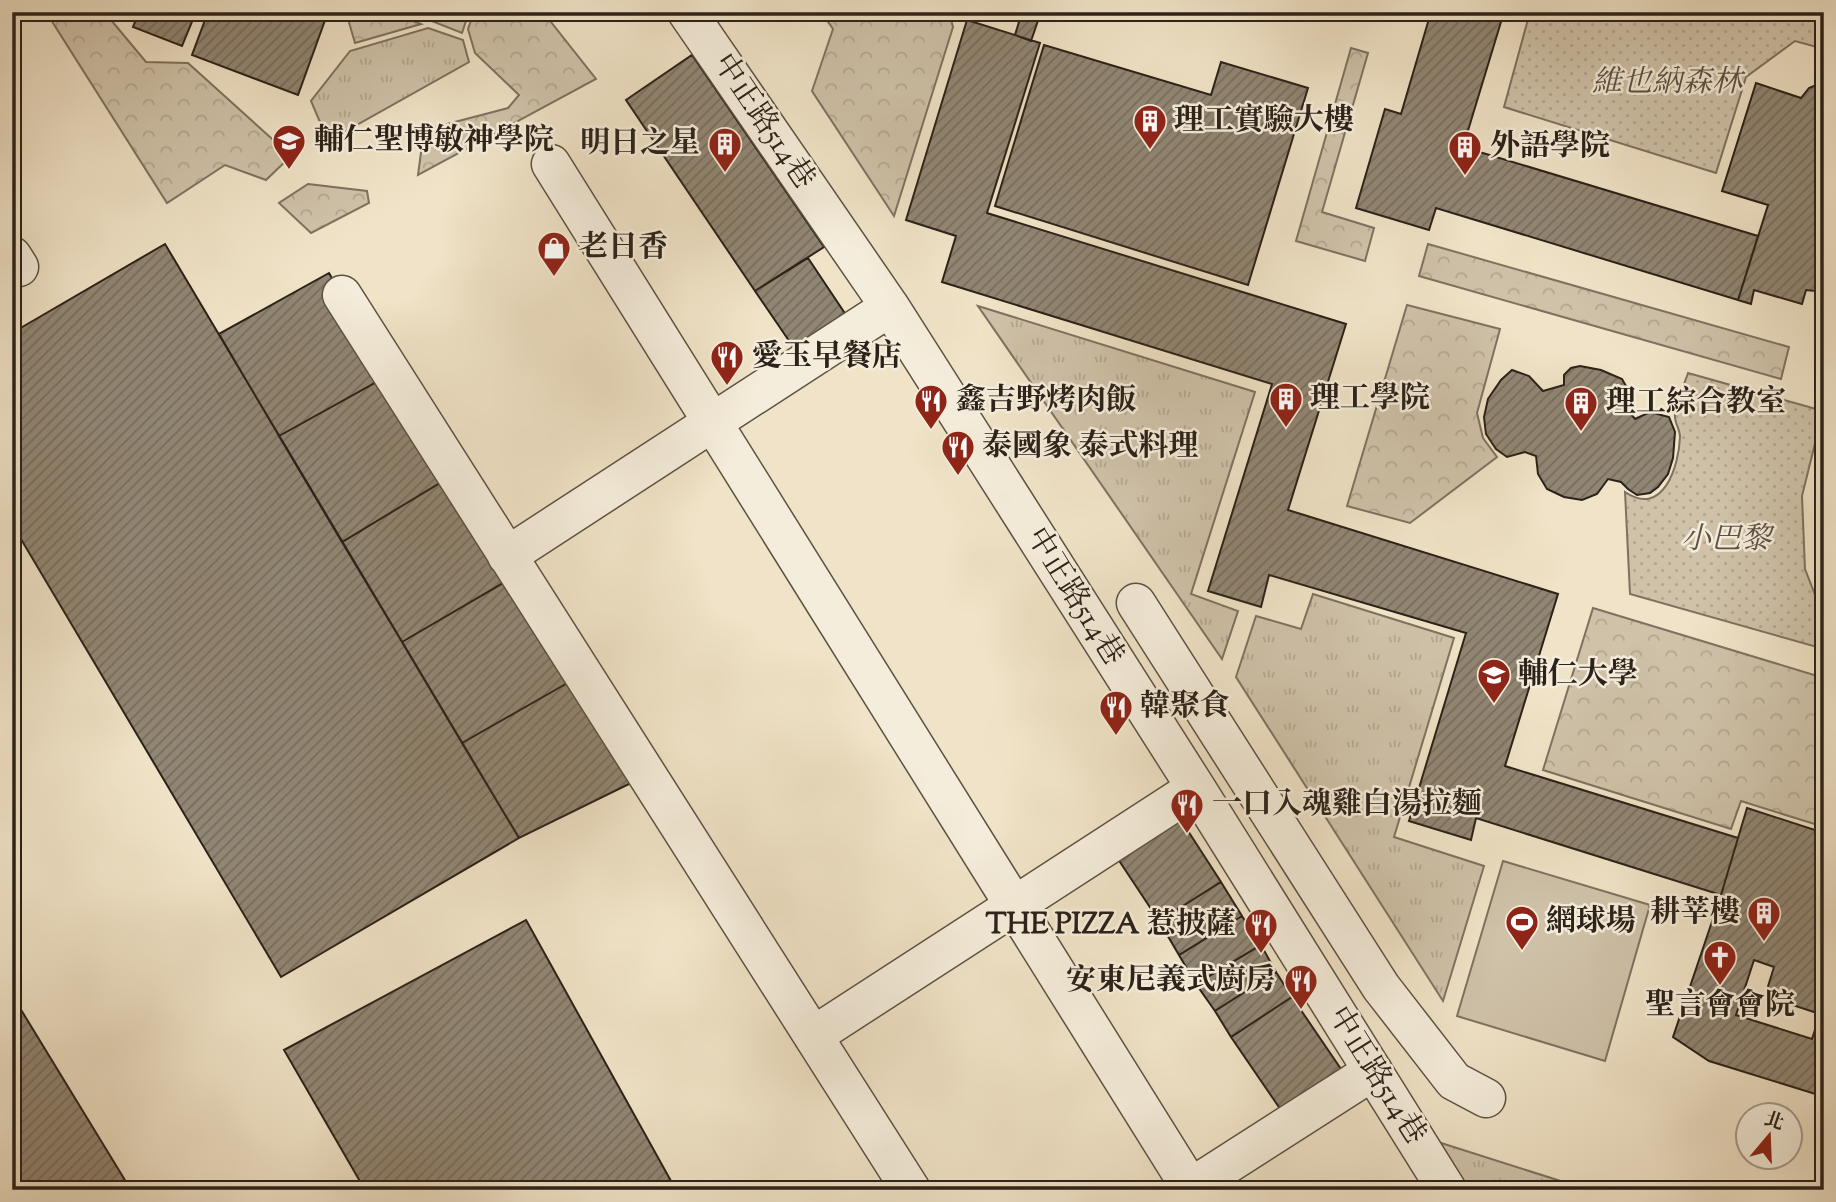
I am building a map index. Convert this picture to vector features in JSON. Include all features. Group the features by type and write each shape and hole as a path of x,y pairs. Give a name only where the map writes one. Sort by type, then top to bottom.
{"street":[{"name":"中正路514巷","path":"687,12 890,307 1196,788 1447,1190"},
{"path":"551,164 1190,1189 1373,1071"},
{"path":"342,295 911,1190"},
{"path":"507,556 890,307"},
{"path":"1136,603 1381,987 1454,1080 1486,1098"},
{"path":"813,1036 1196,788"}],"green space":[{"path":"46,12 114,12 111,20 146,62 188,63 291,156 266,180 225,165 167,203"},
{"path":"346,12 407,12 406,18 421,24 355,43"},
{"path":"414,12 469,12 462,33"},
{"path":"474,12 543,12 596,79 418,175 424,130 508,108 519,95 475,53 468,29"},
{"path":"821,12 949,12 953,27 894,216 812,91 833,29"},
{"name":"維也納森林","path":"1530,12 1824,12 1824,49 1795,41 1746,77 1716,173 1504,107"},
{"path":"428,28 463,40 469,62 328,141 311,101 350,51"},
{"path":"1351,48 1368,53 1322,212 1374,228 1365,261 1296,241"},
{"path":"308,184 367,191 369,203 311,233 279,203"},
{"path":"1428,244 1789,347 1781,379 1419,276"},
{"path":"1407,305 1500,329 1477,413 1483,438 1497,457 1410,523 1347,506"},
{"path":"978,306 1255,392 1191,594 1238,611 1222,659"},
{"name":"小巴黎","path":"1688,373 1823,411 1802,496 1805,569 1824,618 1824,649 1630,594 1625,492 1638,498 1649,498 1659,494 1672,474 1680,434 1675,415"},
{"path":"1313,594 1454,638 1394,837 1484,866 1443,1001 1236,677 1256,616 1301,629"},
{"path":"1593,608 1824,678 1824,827 1741,801 1731,829 1543,770"},
{"path":"1503,861 1650,905 1605,1061 1457,1016"},
{"path":"1438,1142 1589,1190 1468,1190"}],"building":[{"path":"139,12 196,12 182,46 133,27"},
{"path":"208,12 328,12 298,95 192,55"},
{"path":"1022,12 1041,12 1031,41 1015,35"},
{"name":"外語學院","path":"1431,12 1504,12 1463,147 1758,236 1738,300 1436,208 1429,230 1356,208 1385,109 1401,114"},
{"name":"理工學院","path":"967,20 1040,43 987,213 1346,324 1288,510 1558,594 1505,766 1738,838 1721,895 1476,818 1471,840 1409,821 1466,633 1269,575 1261,607 1208,591 1272,384 942,282 956,236 906,220"},
{"name":"理工實驗大樓","path":"1044,45 1211,95 1221,62 1308,88 1248,285 995,206"},
{"name":"明日之星","path":"692,55 824,247 755,291 626,100"},
{"path":"1756,83 1801,98 1809,88 1824,85 1824,292 1806,290 1802,304 1754,290 1751,304 1738,300 1768,205 1722,191"},
{"path":"165,244 519,838 281,977 12,524 12,333"},
{"path":"808,258 850,321 798,354 755,291"},
{"path":"329,273 389,375 279,436 219,334"},
{"name":"理工綜合教室","path":"1580,366 1601,370 1622,379 1627,396 1621,402 1635,419 1650,412 1669,417 1675,432 1673,458 1668,474 1650,493 1637,495 1621,482 1608,479 1597,494 1582,500 1564,497 1547,489 1538,474 1536,456 1525,452 1507,457 1496,449 1486,434 1484,417 1488,399 1512,370 1529,376 1543,391 1564,385 1564,375 1571,368"},
{"path":"389,375 450,477 342,542 279,436"},
{"path":"450,477 510,579 402,642 342,542"},
{"path":"510,579 571,681 462,743 402,642"},
{"path":"571,681 631,783 519,838 462,743"},
{"name":"耕莘樓","path":"1747,808 1824,833 1824,889 1815,923 1824,925 1824,961 1821,971 1824,972 1822,1096 1709,1061 1673,1037","holes":["1754,960 1774,967 1765,996 1820,1014 1812,1039 1736,1015"]},
{"path":"1179,817 1221,882 1159,921 1118,859"},
{"path":"1221,882 1242,916 1179,955 1159,921"},
{"path":"1242,916 1261,945 1196,984 1179,955"},
{"path":"526,920 676,1190 365,1190 284,1050"},
{"path":"1261,945 1276,972 1215,1011 1196,984"},
{"path":"1276,972 1292,997 1231,1037 1215,1011"},
{"path":"12,995 131,1190 12,1190"},
{"path":"1292,997 1343,1072 1283,1113 1231,1037"}],"place":[{"name":"理工實驗大樓","path":"1150,151"},
{"name":"輔仁聖博敏神學院","path":"289,171"},
{"name":"明日之星","path":"725,174"},
{"name":"外語學院","path":"1465,177"},
{"name":"老日香","path":"554,278"},
{"name":"愛玉早餐店","path":"727,387"},
{"name":"理工學院","path":"1286,429"},
{"name":"鑫吉野烤肉飯","path":"931,431"},
{"name":"理工綜合教室","path":"1581,433"},
{"name":"泰國象 泰式料理","path":"958,477"},
{"name":"輔仁大學","path":"1494,705"},
{"name":"韓聚食","path":"1116,737"},
{"name":"一口入魂雞白湯拉麵","path":"1187,835"},
{"name":"耕莘樓","path":"1764,943"},
{"name":"網球場","path":"1522,952"},
{"name":"THE PIZZA 惹披薩","path":"1261,955"},
{"name":"聖言會會院","path":"1720,987"},
{"name":"安東尼義式廚房","path":"1301,1011"}]}
